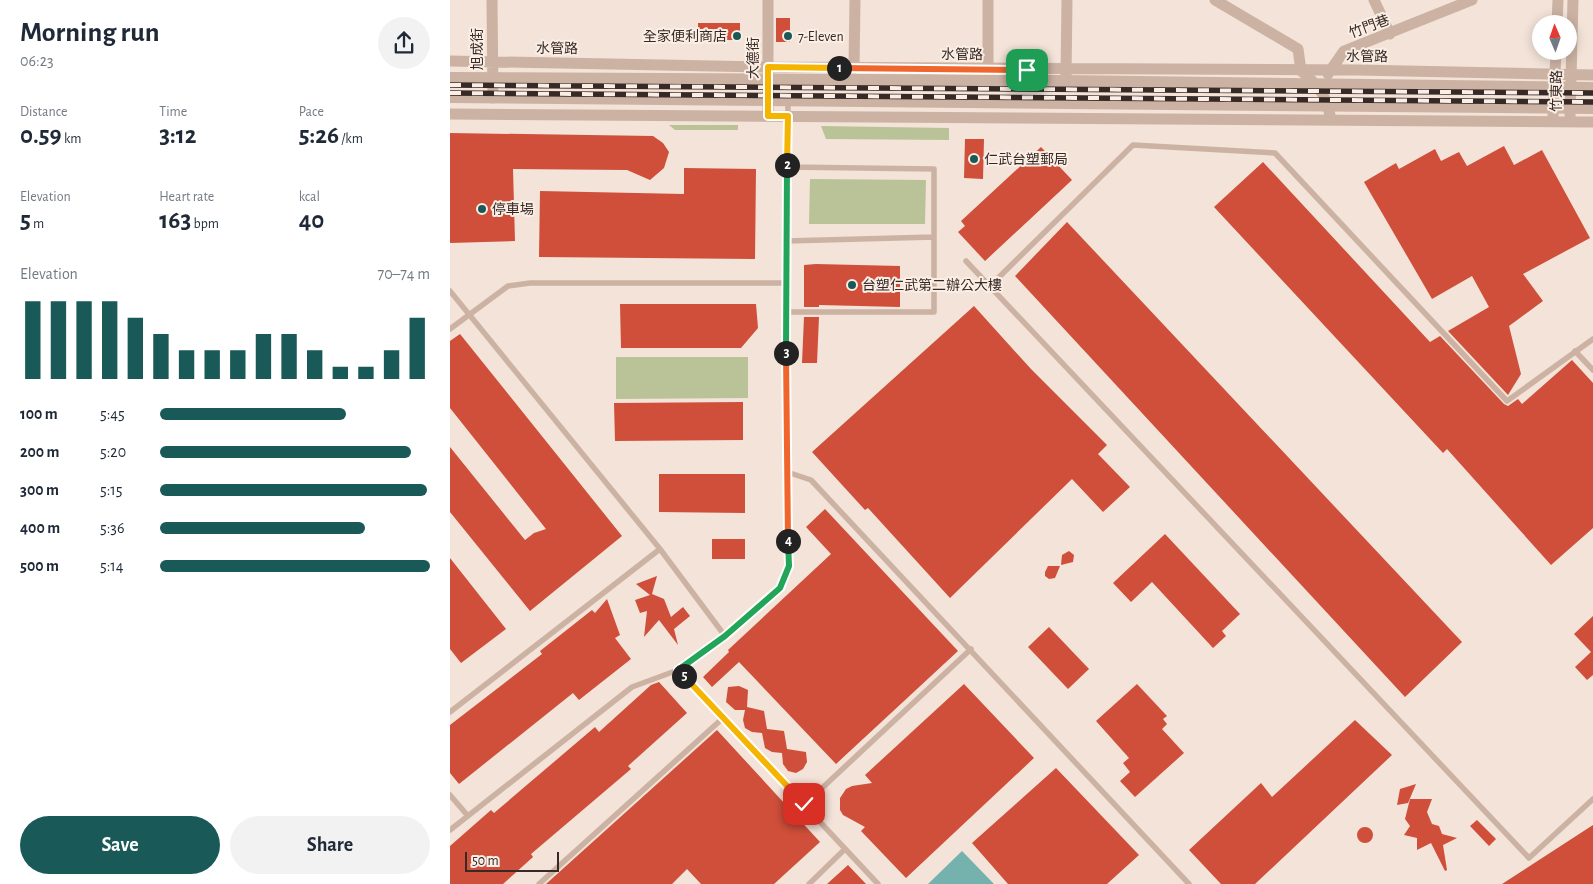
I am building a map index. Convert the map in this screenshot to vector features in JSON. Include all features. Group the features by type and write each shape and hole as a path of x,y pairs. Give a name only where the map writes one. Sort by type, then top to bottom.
{"street":[{"name":"旭成街","path":"492,0 493,98"},
{"name":"大德街","path":"768,0 768,116"},
{"path":"854,0 854,68"},
{"path":"988,0 988,69"},
{"path":"1066,76 1067,0"},
{"path":"1215,0 1298,49 1301,71 1318,84 1329,107 1331,120"},
{"path":"1374,0 1390,34"},
{"name":"竹門巷","path":"1318,84 1332,70 1344,51 1472,0"},
{"path":"1557,15 1558,0"},
{"name":"竹東路","path":"1570,122 1573,0"},
{"name":"竹東路","path":"1553,122 1555,60"},
{"name":"水管路","path":"450,61 988,69 1066,76 1318,84 1593,88"},
{"name":"水管路","path":"450,78 768,81 1332,70 1593,75"},
{"path":"450,97 768,99 1329,107 1593,108"},
{"path":"450,114 1593,122"}],"lane":[{"path":"450,830 632,687 678,670 725,636 780,588 789,566 786,472 786,167 788,100"},
{"path":"989,287 1134,145 1275,153 1507,402 1593,339"},
{"path":"786,167 934,169 934,312 786,312"},
{"path":"786,241 934,237"},
{"path":"966,261 1529,858 1593,799"},
{"path":"450,328 508,286 530,283 786,283"},
{"path":"450,291 660,549 725,636"},
{"path":"1575,351 1593,370"},
{"path":"786,472 811,480 1189,884"},
{"path":"450,712 660,549"},
{"path":"804,804 971,649"},
{"path":"678,670 878,884"},
{"path":"539,884 723,718"},
{"path":"450,795 468,816"},
{"path":"809,884 845,849"}],"green space":[{"path":"669,125 738,125 738,130 675,130"},
{"path":"821,126 949,128 949,140 826,139"},
{"path":"810,179 926,180 925,224 809,224"},
{"path":"616,357 748,357 748,398 616,399"}],"water":[{"path":"962,851 994,884 928,884"}],"building":[{"path":"776,18 790,18 790,42 776,42"},
{"path":"698,23 740,23 740,40 698,40"},
{"name":"停車場","path":"450,133 653,136 663,143 669,152 664,168 650,180 627,170 513,169 515,241 450,243"},
{"name":"仁武台塑郵局","path":"965,139 984,139 983,179 964,178"},
{"path":"1504,146 1514,165 1542,150 1590,238 1523,274 1543,301 1509,326 1521,374 1508,395 1448,331 1489,307 1472,276 1432,299 1364,182 1396,163 1399,169 1435,149 1441,161 1459,152 1467,166"},
{"path":"1041,147 1072,180 985,261 958,232 965,226 961,221"},
{"path":"1263,162 1430,342 1440,336 1504,404 1508,406 1518,399 1522,404 1572,360 1593,383 1593,528 1551,565 1447,449 1443,453 1214,207"},
{"path":"684,168 756,169 755,259 539,257 540,191 684,194"},
{"path":"1067,222 1462,642 1405,697 1015,276"},
{"name":"台塑仁武第二辦公大樓","path":"804,265 900,266 900,307 819,305 819,307 804,307"},
{"path":"620,304 756,304 758,328 741,348 621,348"},
{"path":"974,306 1031,369 1107,445 1098,454 1130,487 1103,512 1072,479 950,598 868,508 865,510 812,452"},
{"path":"804,317 819,317 817,363 802,363"},
{"path":"460,334 622,536 530,611 450,512 450,447 525,540 534,533 546,529 450,408 450,341"},
{"path":"743,402 743,440 615,441 614,403"},
{"path":"659,474 745,474 745,513 659,512"},
{"path":"825,509 958,651 836,764 739,662 712,687 703,677 729,652 728,650 831,554 806,527"},
{"path":"1165,534 1240,614 1222,631 1226,636 1213,648 1152,582 1131,602 1113,583"},
{"path":"712,539 745,539 745,559 712,559"},
{"path":"1069,551 1074,555 1073,562 1061,565 1062,555"},
{"path":"450,558 506,629 461,663 450,649"},
{"path":"1048,566 1060,566 1055,578 1049,579 1045,576"},
{"path":"657,576 652,594 664,599 671,617 683,607 690,616 674,629 678,645 659,620 644,637 647,611 640,613 635,600 650,595 636,584"},
{"path":"607,599 620,635 615,638 631,659 579,700 573,693 459,784 450,773 450,725 542,654 540,651 592,610 595,613"},
{"path":"1593,616 1593,675 1587,680 1575,667 1591,652 1574,634"},
{"path":"1049,627 1089,669 1068,689 1028,647"},
{"path":"659,682 687,713 628,766 631,769 531,854 533,857 503,884 450,884 450,846 491,810 494,813 595,727 599,732 651,685"},
{"path":"964,684 1034,758 906,878 861,831 865,827 843,815 840,810 840,798 846,789 852,786 872,783 865,775"},
{"path":"1137,684 1167,716 1163,719 1167,724 1162,729 1184,753 1135,797 1120,781 1130,772 1123,763 1129,758 1096,721"},
{"path":"739,686 748,690 747,707 764,711 767,729 784,731 787,749 806,752 807,762 803,769 796,773 788,771 783,764 782,753 772,752 765,748 762,733 752,732 745,728 743,720 745,710 735,710 726,702 728,687"},
{"path":"1355,720 1392,755 1255,884 1221,884 1189,850 1261,783 1272,797"},
{"path":"717,730 820,842 774,884 701,884 687,869 672,884 546,884"},
{"path":"1056,768 1139,855 1107,884 1008,884 972,843"},
{"path":"1416,784 1408,803 1397,805 1400,789"},
{"path":"1410,799 1432,799 1427,812 1432,824 1439,826 1442,834 1457,838 1443,845 1447,870 1445,871 1431,843 1417,850 1417,838 1404,835 1410,826 1405,819"},
{"path":"1477,820 1496,839 1489,846 1470,826"},
{"path":"1593,825 1593,884 1502,884"},
{"path":"1365,827 1371,829 1373,835 1371,841 1365,843 1359,841 1357,835 1359,829"},
{"path":"848,865 866,884 827,884"}],"railway":[{"path":"450,85 1593,93"},
{"path":"450,93 1593,102"}],"place":[{"name":"全家便利商店","path":"737,36"},
{"name":"7-Eleven","path":"788,36"},
{"name":"仁武台塑郵局","path":"974,159"},
{"name":"停車場","path":"482,209"},
{"name":"台塑仁武第二辦公大樓","path":"852,285"}],"route":[{"path":"804,804 678,670 725,636 780,588 789,566 786,472 786,167 788,116 768,116 768,67 1027,70"}]}
